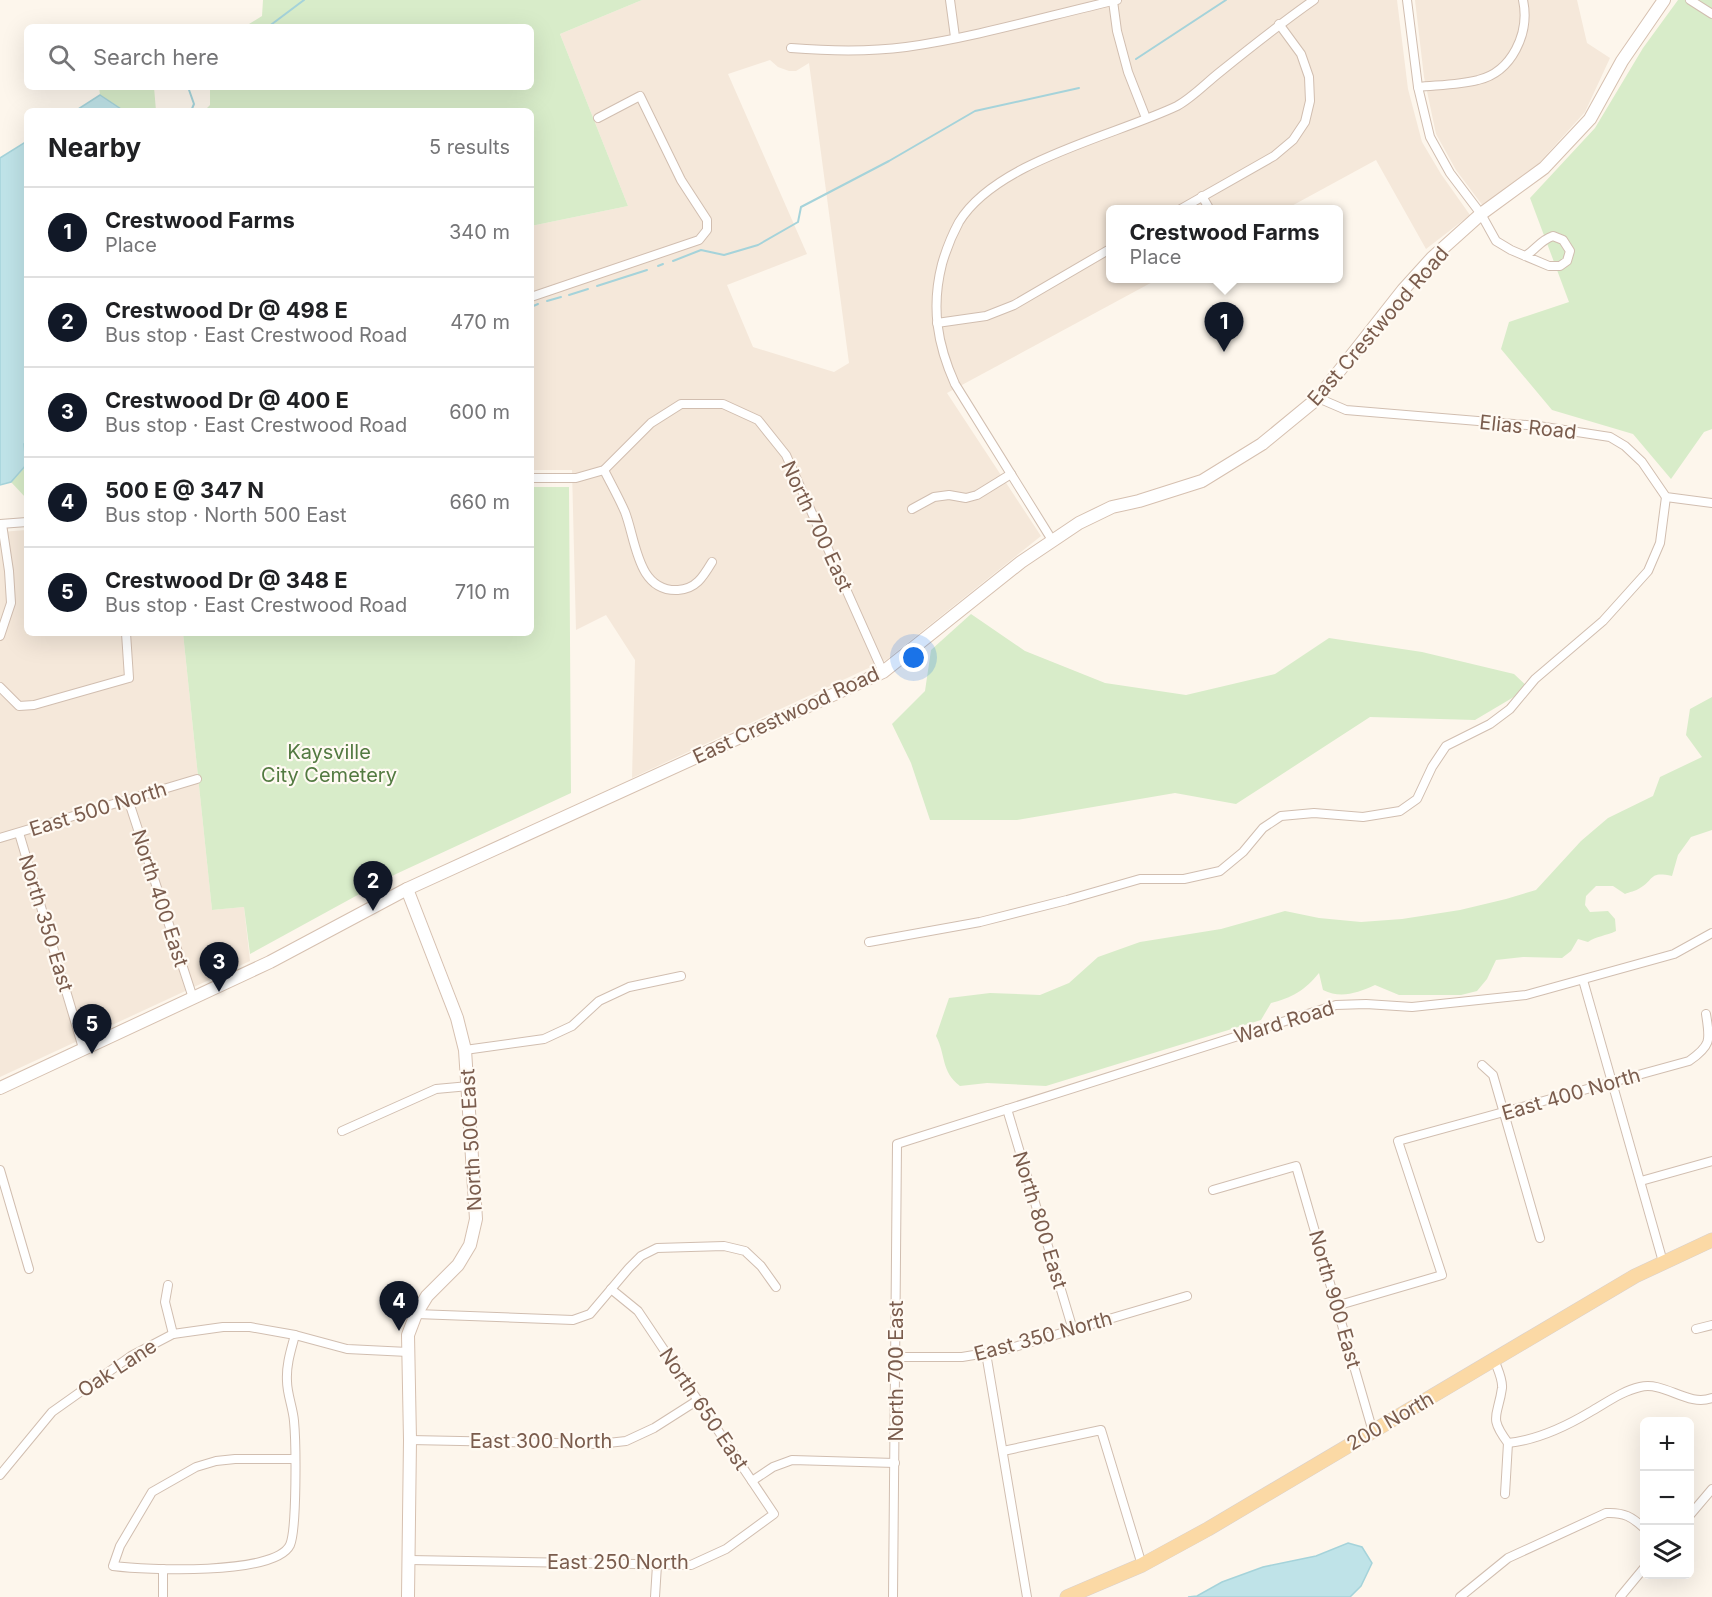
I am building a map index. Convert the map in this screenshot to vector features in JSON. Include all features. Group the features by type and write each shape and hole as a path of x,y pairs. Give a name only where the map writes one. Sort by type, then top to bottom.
{"main road":[{"name":"200 North","path":"1067,1597 1142,1565 1373,1432 1635,1276 1712,1240"}],"street":[{"path":"950,0 955,37"},
{"path":"791,48 856,51 904,47 1115,0 1117,31 1125,62 1146,118"},
{"path":"1052,540 955,384 944,358 937,323 937,286 945,254 959,222 977,200 998,183 1026,167 1179,105 1279,24 1314,0"},
{"path":"1407,0 1418,87 1430,137 1450,173 1481,214 1496,241 1511,250 1525,256 1549,266 1560,266 1567,261 1570,251 1563,240 1553,236 1540,240 1534,250 1525,256"},
{"name":"East Crestwood Road","path":"0,1088 270,962 407,889 883,672 1021,562 1079,523 1112,507 1202,481 1262,444 1318,398 1432,258 1481,214 1544,168 1590,119 1622,61 1664,0"},
{"path":"1690,0 1712,14"},
{"path":"1418,87 1479,80 1501,69 1515,53 1524,31 1524,4"},
{"path":"1187,205 1274,156 1293,140 1305,122 1310,101 1309,77 1301,54 1279,24"},
{"path":"534,296 699,240 707,230 707,220 681,180 640,96 598,118"},
{"path":"1202,196 1207,205"},
{"path":"937,323 986,316 1014,305 1106,251"},
{"name":"Elias Road","path":"1318,398 1346,410 1538,426 1610,437 1625,446 1642,462 1666,497"},
{"name":"North 700 East","path":"604,470 651,423 681,404 723,404 758,420 786,455 883,672"},
{"path":"534,478 576,478 604,470 625,513 639,562 647,576 658,586 674,590 690,588 703,578 712,562"},
{"path":"912,509 934,497 949,495 966,498 976,495 1011,474"},
{"path":"869,942 980,922 1140,879 1184,879 1220,871 1243,852 1263,828 1281,816 1314,813 1363,817 1400,811 1418,799 1432,767 1446,746 1490,724 1510,709 1535,679 1603,621 1648,571 1660,543 1666,497 1712,503"},
{"path":"0,636 11,603 9,571 1,524 24,522"},
{"path":"0,687 19,706 34,705 129,678 126,636"},
{"name":"East 500 North","path":"0,838 197,779"},
{"name":"North 400 East","path":"128,799 193,998"},
{"name":"North 350 East","path":"19,833 83,1048"},
{"name":"North 500 East","path":"407,889 457,1018 465,1050 476,1219 470,1245 458,1265 427,1296 416,1314 408,1335 410,1440 408,1597"},
{"name":"Ward Road","path":"897,1144 1336,1005 1412,1007 1526,995 1674,954 1712,933"},
{"path":"465,1050 544,1039 572,1026 599,1001 629,987 681,976"},
{"path":"1583,980 1663,1262"},
{"name":"East 400 North","path":"1336,1306 1442,1275 1398,1141 1689,1061 1705,1050 1709,1035 1707,1014"},
{"path":"1482,1065 1493,1075 1540,1238"},
{"path":"342,1131 436,1089 469,1086"},
{"name":"North 800 East","path":"1007,1109 1073,1330"},
{"name":"North 700 East","path":"893,1597 896,1463 897,1144"},
{"path":"1641,1181 1712,1161"},
{"name":"North 900 East","path":"1213,1190 1296,1166 1373,1432"},
{"path":"0,1170 29,1269"},
{"path":"416,1314 573,1320 590,1314 641,1256 657,1248 724,1246 745,1251 761,1266 776,1287"},
{"path":"168,1285 165,1302 173,1334"},
{"name":"North 650 East","path":"611,1289 638,1311 752,1481 773,1467 792,1460 896,1463"},
{"name":"East 350 North","path":"896,1357 962,1357 1004,1350 1187,1296"},
{"path":"1696,1329 1712,1324"},
{"name":"Oak Lane","path":"0,1475 51,1413 131,1356 173,1334 223,1327 250,1327 295,1335 347,1349 408,1352"},
{"path":"295,1335 287,1382 294,1420 295,1459 293,1533 289,1546 282,1554 271,1560 210,1569 113,1566 120,1546 152,1492 196,1467 216,1461 295,1459"},
{"path":"986,1353 1027,1597"},
{"path":"1494,1359 1502,1386 1494,1418 1499,1431 1508,1443 1505,1494"},
{"path":"1508,1443 1527,1441 1578,1420 1627,1391 1642,1386 1657,1387 1692,1399 1712,1398"},
{"name":"East 300 North","path":"410,1440 598,1444 626,1442 654,1428 698,1400"},
{"path":"1003,1451 1101,1430 1142,1565"},
{"name":"East 250 North","path":"409,1560 691,1565 726,1549 774,1514 752,1481"},
{"path":"1694,1509 1712,1489"},
{"path":"1460,1597 1508,1558 1606,1513 1619,1512 1631,1516 1641,1525"},
{"path":"655,1597 657,1565"},
{"path":"163,1569 163,1597"},
{"path":"1620,1597 1640,1573"}],"shaded area":[{"path":"642,0 1397,0 1408,89 1422,142 1470,215 1426,249 1376,160 1293,205 1106,205 1106,283 1151,283 947,393 1041,536 886,660 632,778 635,660 606,615 576,630 572,470 534,470 534,225 628,206 560,34","holes":["770,60 778,67 796,71 809,63 849,363 834,372 753,347 727,285 807,254 728,74"]},
{"path":"1415,0 1577,0 1587,43 1610,58 1585,112 1539,163 1483,206 1456,170 1436,134 1424,77"},
{"path":"24,530 24,636 183,636 212,910 244,907 250,961 0,1077 0,532"}],"green space":[{"path":"263,0 642,0 560,34 628,206 534,225 534,108 207,108 210,105 210,90 534,90 534,24 249,24 262,16"},
{"path":"1678,0 1712,0 1712,429 1704,432 1671,479 1633,434 1552,410 1501,349 1509,322 1569,302 1530,198 1595,128 1643,48"},
{"path":"99,90 154,90 156,108 120,108 100,95"},
{"path":"24,467 24,496 11,482"},
{"name":"Kaysville City Cemetery","path":"534,487 569,487 571,793 396,874 250,954 244,907 212,910 183,636 534,636"},
{"path":"971,614 1025,651 1105,683 1186,695 1275,674 1329,638 1422,652 1514,674 1529,688 1475,720 1370,717 1236,804 1175,793 1017,820 930,820 911,763 892,724 925,691 931,650"},
{"path":"1712,697 1712,830 1691,837 1678,855 1672,876 1656,875 1645,885 1625,894 1613,886 1596,886 1586,896 1585,905 1590,912 1608,911 1615,919 1616,931 1588,942 1578,939 1571,951 1562,958 1523,957 1496,960 1487,979 1477,991 1461,995 1399,995 1375,985 1355,992 1336,994 1323,990 1319,973 1298,992 1271,1003 1261,1020 1046,1086 987,1083 960,1086 947,1069 936,1036 949,998 990,993 1040,995 1069,983 1098,957 1140,942 1221,929 1285,911 1319,918 1361,922 1402,919 1460,910 1536,890 1581,841 1608,818 1653,796 1660,777 1702,757 1686,735 1690,709"}],"water":[{"path":"100,95 120,108 80,108"},
{"path":"24,143 24,467 11,482 0,485 0,158"},
{"path":"1348,1543 1362,1547 1372,1563 1361,1586 1350,1597 1188,1597 1197,1596 1222,1582 1263,1567 1316,1556"}],"waterway":[{"path":"272,24 304,0"},
{"path":"1136,59 1226,0"},
{"path":"673,261 701,250 724,255 758,245 798,222 801,207 889,161 975,111 1079,88"},
{"path":"189,90 194,104 192,108"},
{"path":"658,266 663,264"},
{"path":"597,286 647,270"},
{"path":"569,295 588,289"},
{"path":"547,301 561,297"},
{"path":"534,306 538,304"}],"place":[{"name":"Crestwood Farms","path":"1224,352"},
{"name":"Crestwood Dr @ 498 E","path":"373,911"},
{"name":"Crestwood Dr @ 400 E","path":"219,992"},
{"name":"Crestwood Dr @ 348 E","path":"92,1054"},
{"name":"500 E @ 347 N","path":"399,1331"}]}
